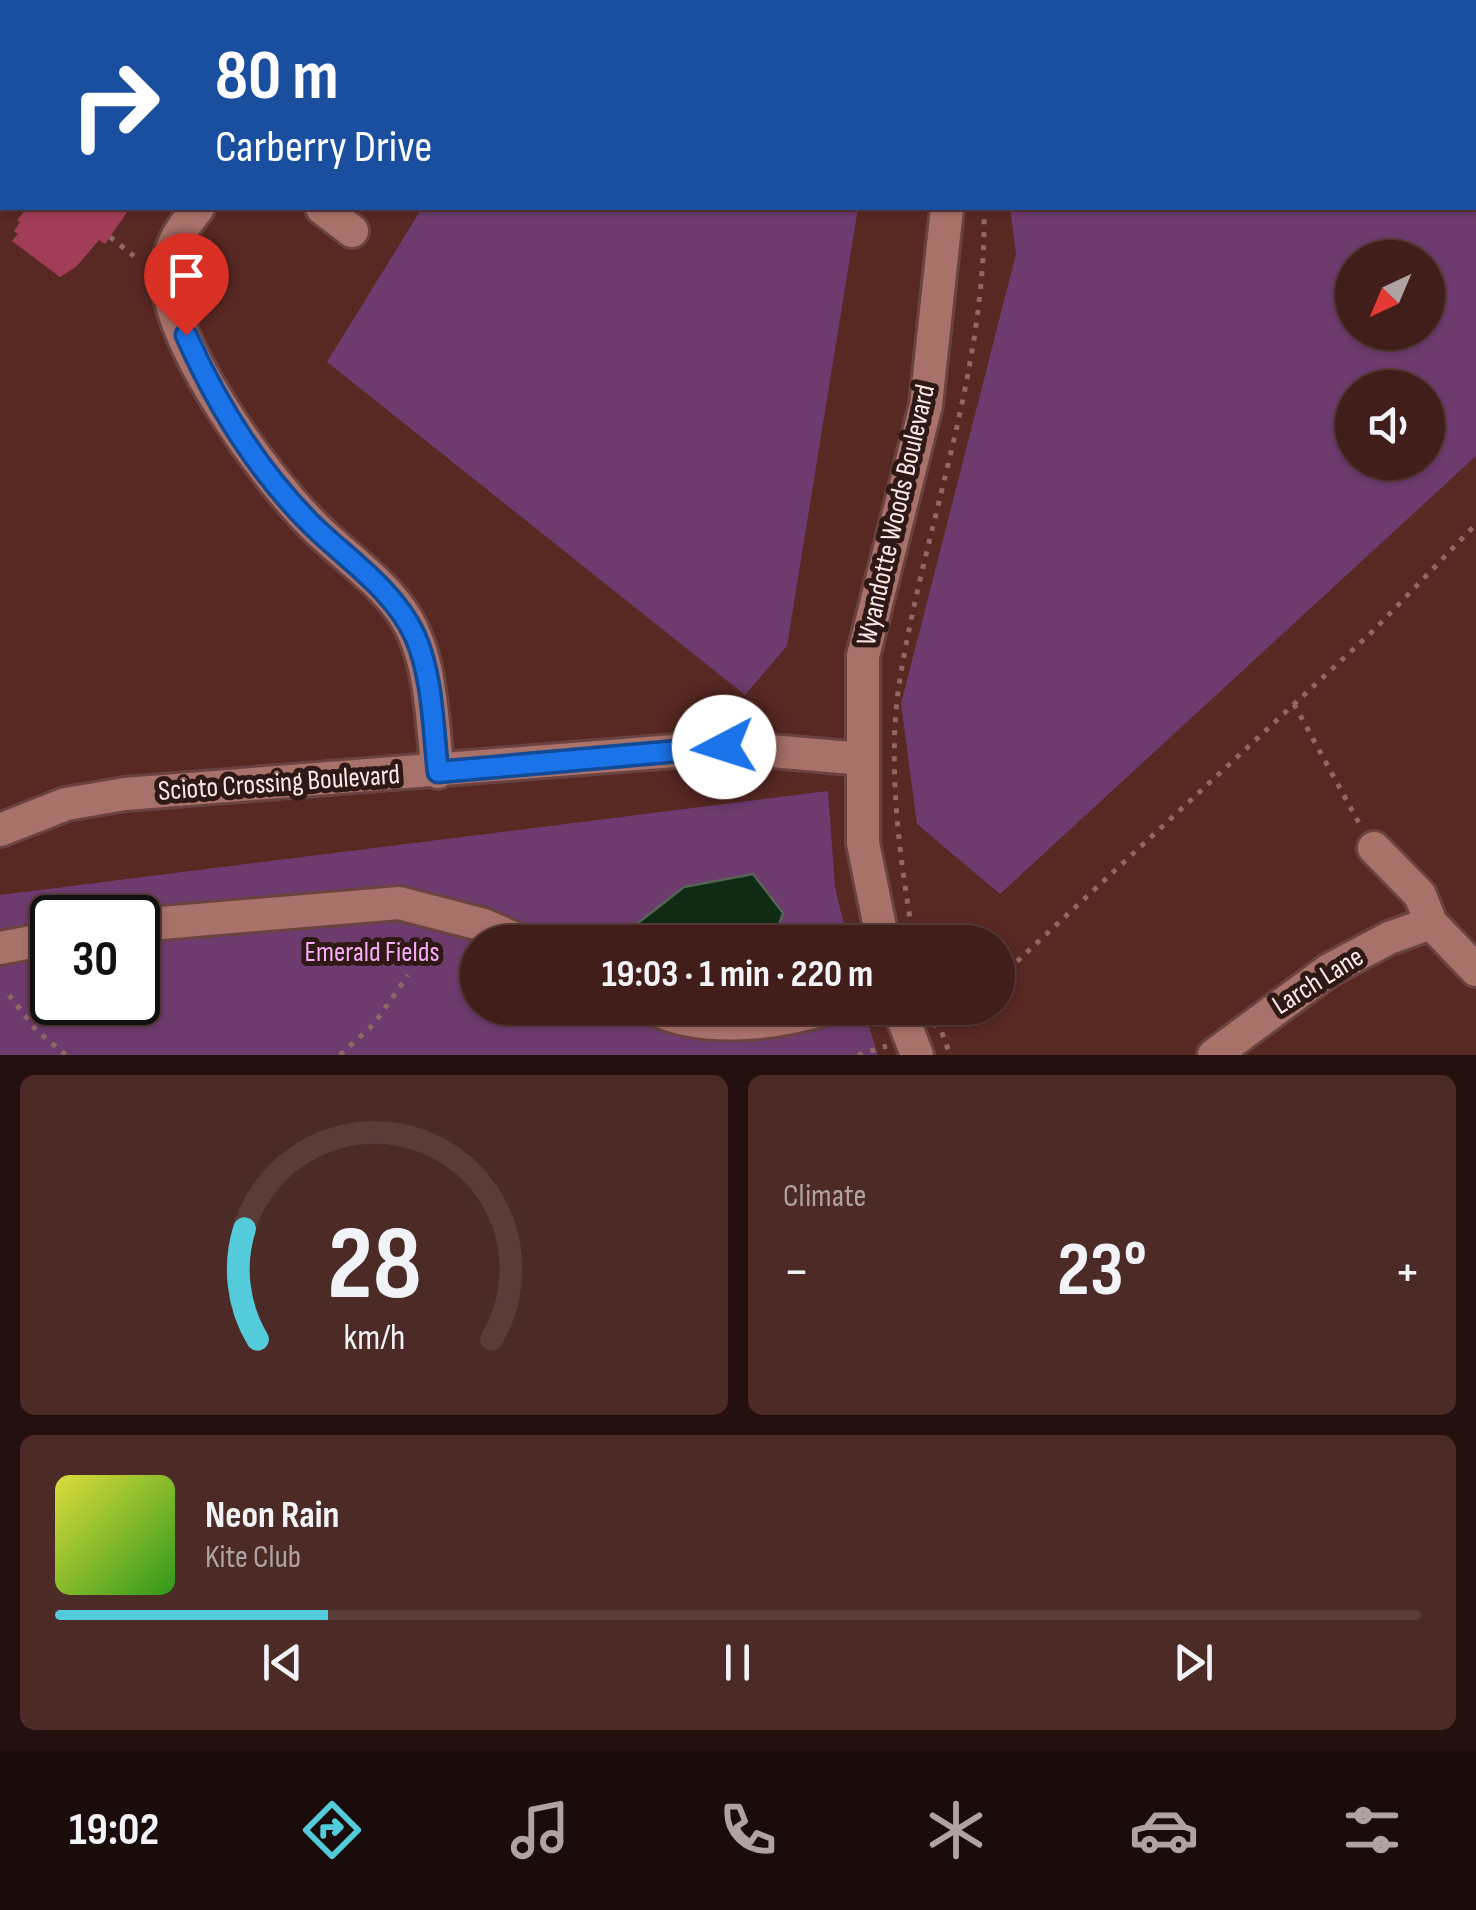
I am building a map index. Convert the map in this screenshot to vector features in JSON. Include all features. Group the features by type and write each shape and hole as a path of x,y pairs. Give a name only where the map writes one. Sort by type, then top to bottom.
{"street":[{"path":"196,210 176,236 170,254 170,299 232,424 275,484 400,608 416,639 426,673 438,772"},
{"path":"325,210 352,231"},
{"name":"Wyandotte Woods Boulevard","path":"879,925 863,844 863,656 926,405 947,210"},
{"name":"Scioto Crossing Boulevard","path":"0,830 66,804 124,794 724,747 863,759"},
{"path":"1374,848 1420,895 1432,923 1476,970"},
{"path":"160,923 399,903 484,925"},
{"name":"Larch Lane","path":"1214,1055 1329,970 1389,938 1432,923"},
{"path":"0,948 30,942"},
{"path":"905,1025 916,1055"}],"path":[{"path":"911,925 901,856 898,690 972,365 984,210"},
{"path":"110,237 134,256"},
{"path":"1015,963 1294,704 1476,524"},
{"path":"1294,704 1361,825 1360,848 1374,848"},
{"path":"340,1055 374,1024 408,975"},
{"path":"9,995 36,1030 66,1055"},
{"path":"939,1025 950,1055"},
{"path":"858,1055 877,1052"}],"green space":[{"path":"421,210 858,210 787,646 745,695 327,362"},
{"path":"1010,210 1476,210 1476,456 1000,894 917,824 901,704 1016,254"},
{"name":"Emerald Fields","path":"828,791 835,887 844,925 460,925 460,1025 868,1025 878,1055 0,1055 0,895"}],"shaded area":[{"path":"753,874 783,913 779,925 639,925 684,887"}],"building":[{"path":"25,210 129,210 105,244 99,240 77,266 60,277 12,241 18,234 14,231 20,222 17,220"}],"route":[{"path":"186,335 232,424 275,484 400,608 416,639 426,673 438,772 724,747"}]}
